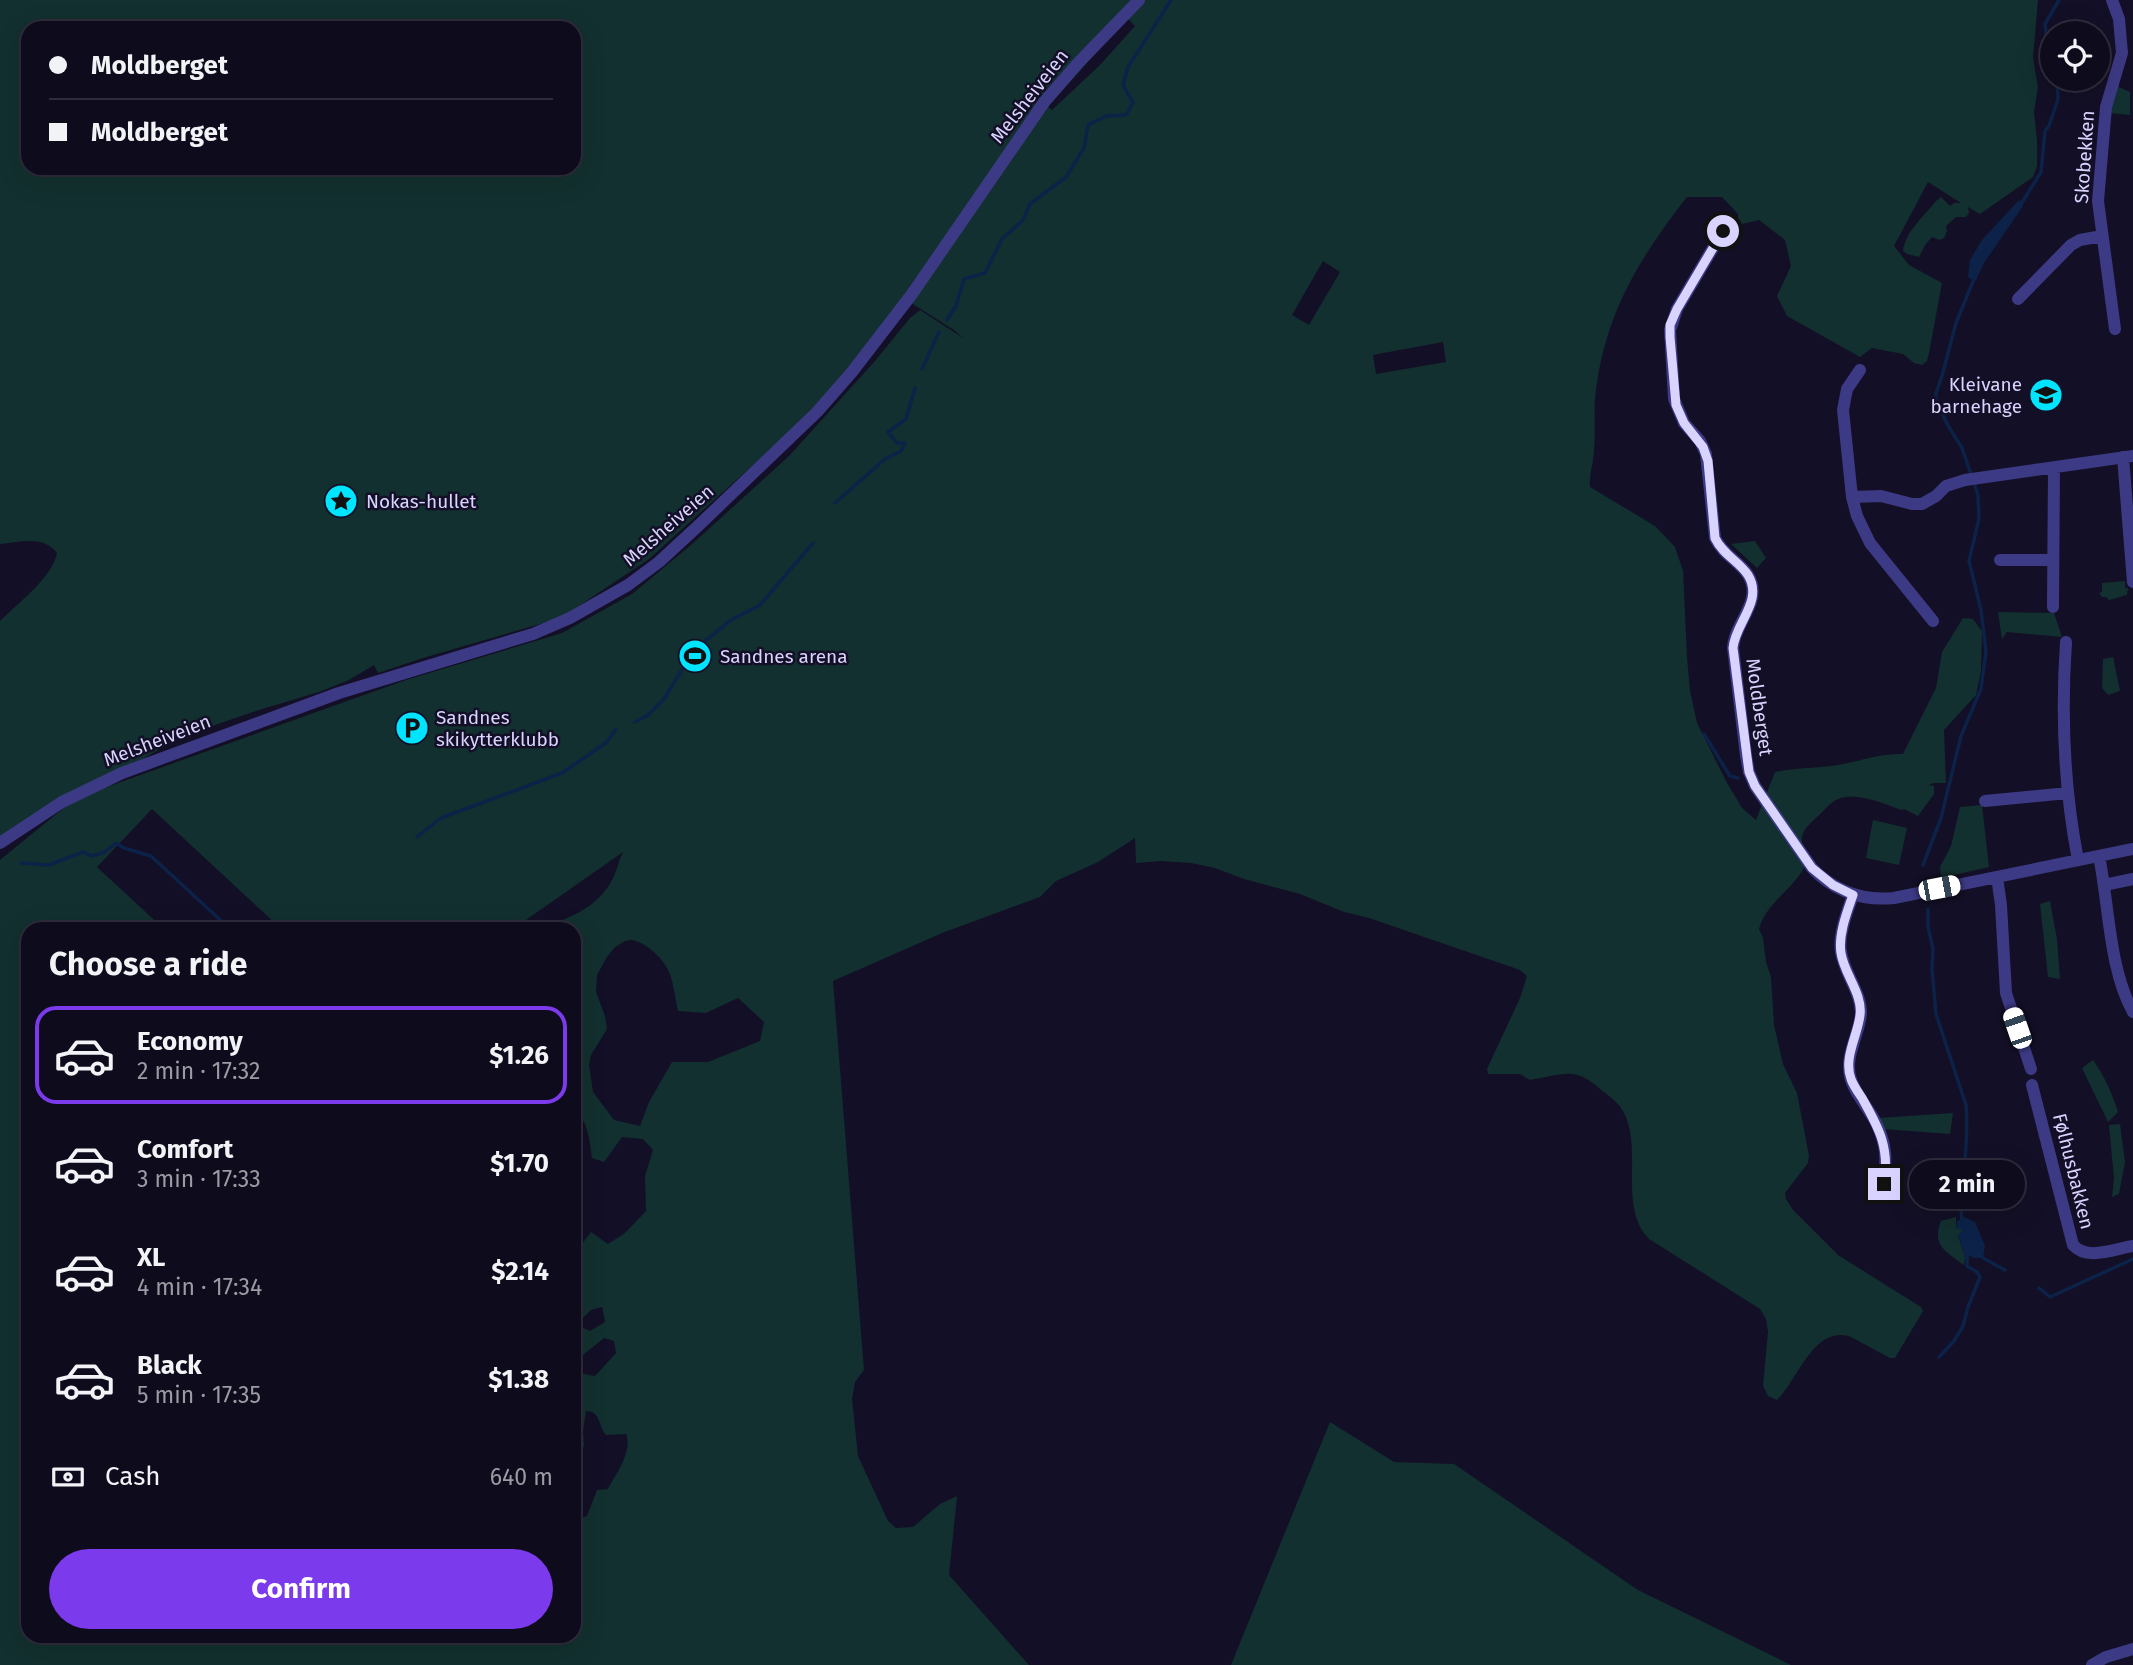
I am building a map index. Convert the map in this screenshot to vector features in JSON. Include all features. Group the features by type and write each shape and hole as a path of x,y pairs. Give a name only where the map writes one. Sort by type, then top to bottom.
{"street":[{"name":"Melsheiveien","path":"0,843 62,802 122,774 339,692 523,638 570,618 628,585 659,562 698,526 783,446 825,402 912,294 1045,101 1139,0"},
{"name":"Skobekken","path":"2112,0 2119,19 2122,53 2106,107 2098,191 2115,329"},
{"name":"Moldberget","path":"1723,231 1670,325 1674,399 1684,423 1700,441 1706,454 1715,538 1720,548 1748,575 1753,586 1753,599 1735,636 1733,648 1749,772 1755,786 1812,868 1826,881 1853,895 1894,898 2133,849"},
{"path":"2018,299 2071,245 2080,240 2102,236"},
{"path":"1860,370 1847,389 1843,410 1852,497 1870,543 1933,621"},
{"path":"1852,497 1881,496 1922,504 1953,483 2128,457 2133,582"},
{"path":"2053,607 2054,468"},
{"path":"2000,560 2053,560"},
{"path":"2066,642 2063,730 2068,793 2078,860"},
{"path":"1985,801 2068,793"},
{"path":"2099,856 2115,954 2121,981 2133,1012"},
{"path":"1997,877 2006,993 2031,1069"},
{"path":"2104,885 2133,879"},
{"path":"1853,895 1840,944 1841,954 1860,1003 1861,1014 1849,1066 1850,1078 1878,1127 1886,1150 1887,1168 1883,1195"},
{"name":"Følhusbakken","path":"2032,1085 2073,1245 2083,1254 2133,1246"},
{"path":"2092,1665 2106,1657 2133,1649"}],"green space":[{"path":"0,0 2038,0 2033,58 2038,87 2034,112 2037,166 2033,177 1980,214 1968,207 1969,213 1966,217 1956,217 1946,226 1944,238 1939,240 1932,237 1919,257 1903,251 1907,237 1916,224 1941,197 1950,206 1961,203 1928,182 1894,246 1909,265 1942,283 1927,361 1922,365 1914,363 1903,354 1872,348 1860,357 1787,316 1777,296 1791,266 1785,240 1759,220 1742,224 1738,222 1738,214 1722,197 1687,197 1640,264 1617,310 1601,362 1595,397 1595,442 1590,487 1655,526 1675,547 1683,571 1690,691 1697,723 1742,808 1756,820 1775,772 1903,754 1936,688 1942,652 1963,618 1973,619 1982,631 1981,671 1976,695 1944,730 1946,783 1929,785 1934,786 1934,794 1918,816 1904,809 1859,797 1850,796 1832,803 1804,831 1804,867 1796,880 1766,913 1759,929 1771,977 1774,1025 1783,1064 1797,1093 1809,1156 1808,1163 1785,1193 1786,1199 1793,1210 1838,1255 1921,1307 1923,1311 1895,1358 1890,1358 1851,1337 1838,1335 1817,1346 1777,1400 1768,1396 1763,1386 1768,1332 1766,1319 1760,1309 1649,1239 1639,1225 1632,1190 1631,1135 1627,1119 1618,1104 1592,1082 1573,1074 1530,1080 1520,1074 1488,1074 1487,1069 1520,998 1527,976 1520,970 1369,918 1344,912 1300,894 1215,868 1161,861 1136,863 1135,838 1098,862 1056,881 1040,897 942,933 833,981 864,1370 855,1382 852,1399 858,1456 888,1521 896,1528 913,1527 940,1504 957,1496 949,1575 1029,1665 0,1665 0,860 76,798 406,680 562,633 632,594 691,545 789,456 910,318 920,310 963,338 908,301 817,407 649,559 561,618 378,673 374,665 349,680 319,692 183,736 0,840 0,621 42,581 57,553 45,544 23,541 0,544","holes":["1127,18 1135,26 1100,65 1052,110 1048,107","1323,261 1340,272 1309,325 1292,315","1443,342 1446,362 1376,374 1373,355","632,940 643,944 659,957 671,977 678,1011 706,1013 738,998 764,1022 760,1041 708,1062 672,1062 649,1102 640,1126 614,1120 593,1092 589,1065 591,1055 607,1029 596,992 597,975 614,948"]},
{"path":"2117,86 2130,92 2130,115 2110,113"},
{"path":"1755,541 1766,558 1757,568 1731,544"},
{"path":"2125,581 2127,595 2109,600 2099,593 2102,592 2102,583"},
{"path":"1998,612 2054,613 2062,637 2007,632 2002,639"},
{"path":"2113,657 2120,691 2108,695 2102,688 2103,659"},
{"path":"1982,805 1989,867 1941,878 1940,867 1951,846 1960,807"},
{"path":"1873,820 1907,828 1899,865 1866,858"},
{"path":"2050,901 2057,939 2060,979 2048,977 2040,904"},
{"path":"2093,1060 2108,1085 2118,1112 2108,1122 2082,1068"},
{"path":"1953,1113 1950,1134 1883,1129 1878,1118"},
{"path":"2120,1124 2125,1162 2119,1194 2112,1197 2114,1178 2109,1125"},
{"path":"1956,1217 1956,1228 1961,1228 1962,1233 1958,1235 1965,1258 1964,1265 1942,1247 1938,1237 1941,1221"},
{"path":"1330,1422 1394,1462 1454,1464 1638,1590 1791,1665 1231,1665"}],"water":[{"path":"2019,200 2023,206 1984,263 1975,282 1968,277 1970,260 1982,240"},
{"path":"1964,1217 1975,1222 1985,1246 1983,1258 1965,1258 1958,1234 1961,1229 1956,1229 1957,1221"}],"waterway":[{"path":"947,320 956,306 964,279 985,273 1002,239 1023,220 1030,204 1066,177 1084,148 1088,125 1106,116 1126,115 1133,102 1123,85 1128,67 1171,0"},
{"path":"2047,21 2059,0"},
{"path":"2021,204 2041,172 2045,131 2058,99 2058,91"},
{"path":"1923,865 1941,818 1961,736 1981,689 1986,651 1981,610 1969,561 1979,519 1978,495 1962,448 1936,399 1956,323 1974,279"},
{"path":"922,369 939,332"},
{"path":"835,503 885,459 901,451 905,443 897,443 888,432 906,419 915,388"},
{"path":"635,722 648,715 664,699 683,668 698,662 705,641 731,620 760,605 813,543"},
{"path":"417,837 441,818 562,773 607,742 616,729"},
{"path":"1704,734 1730,776 1738,778"},
{"path":"21,863 49,865 83,852 92,856 105,852 116,843 151,856 222,922"},
{"path":"1928,909 1936,1014 1966,1105 1962,1220"},
{"path":"1939,1357 1963,1326 1980,1277 1967,1266 1967,1255"},
{"path":"1983,1258 2005,1270"},
{"path":"2039,1288 2050,1297 2133,1259"}],"place":[{"name":"Kleivane barnehage","path":"2046,395"},
{"name":"Nokas-hullet","path":"341,501"},
{"name":"Sandnes arena","path":"695,656"},
{"name":"Sandnes skikytterklubb","path":"412,728"}],"route":[{"path":"1723,231 1672,318 1670,337 1674,399 1684,423 1700,441 1706,454 1715,538 1720,548 1748,575 1753,586 1751,605 1733,642 1749,772 1755,786 1804,859 1820,877 1853,895 1840,944 1846,970 1860,1003 1861,1014 1849,1066 1850,1078 1878,1127 1886,1150 1884,1184"}]}
